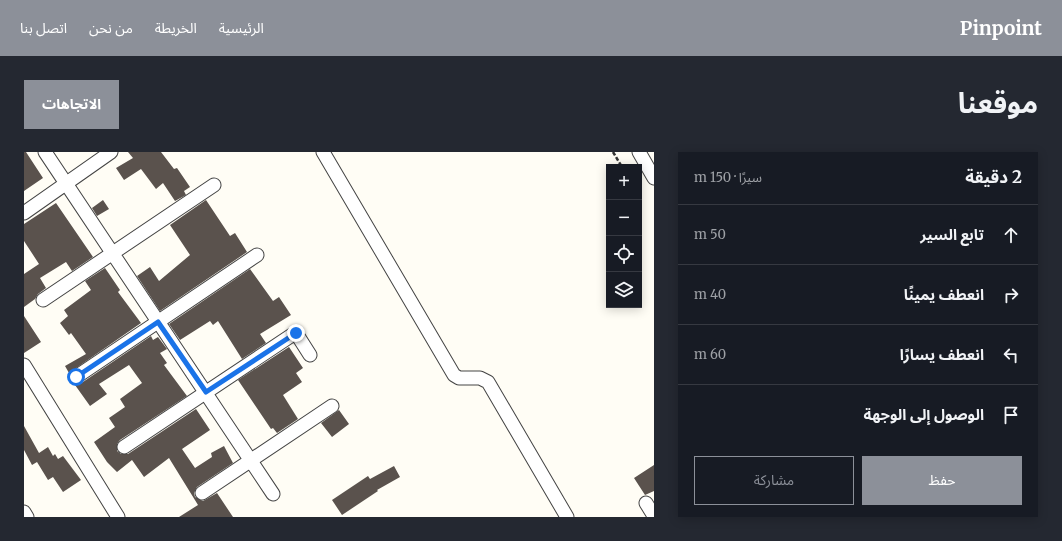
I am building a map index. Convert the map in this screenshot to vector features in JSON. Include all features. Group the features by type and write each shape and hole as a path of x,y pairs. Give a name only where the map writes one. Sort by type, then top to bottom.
{"street":[{"path":"45,152 273,494"},
{"path":"24,213 112,152"},
{"path":"323,152 454,375 459,378 480,378 488,382 567,517"},
{"path":"639,152 654,178"},
{"path":"43,300 214,185"},
{"path":"76,377 257,255"},
{"path":"124,447 296,333 310,355"},
{"path":"24,365 118,517"},
{"path":"202,493 332,406"},
{"path":"646,503 654,516"},
{"path":"24,512 27,517"}],"path":[{"path":"613,152 620,164"}],"building":[{"path":"24,152 26,152 43,178 24,191"},
{"path":"128,152 161,152 174,169 177,168 190,187 184,191 186,195 175,201 163,183 156,189 141,169 124,180 116,168 133,158"},
{"path":"103,200 109,209 97,216 92,208"},
{"path":"206,200 230,236 235,233 247,252 160,311 137,276 150,267 159,281 190,255 170,225"},
{"path":"56,203 93,257 72,271 66,262 40,278 46,288 24,307 24,274 39,264 24,241 24,224"},
{"path":"105,268 120,290 118,292 141,323 69,373 65,366 86,354 71,333 69,335 60,323 68,316 64,310 91,290 85,281"},
{"path":"250,269 273,301 279,297 291,315 260,334 266,343 242,359 218,321 213,325 210,321 180,340 169,324"},
{"path":"24,316 41,342 24,353"},
{"path":"151,336 153,340 158,337 167,349 160,353 167,363 164,365 187,396 120,440 117,444 117,451 121,454 128,454 196,409 210,430 182,449 195,468 212,457 211,453 224,446 233,463 197,487 194,493 195,497 203,501 217,493 233,517 179,517 198,505 169,458 144,477 132,460 117,472 107,462 94,442 115,427 109,418 125,407 120,399 142,383 129,365 99,384 107,394 90,406 75,385 80,384"},
{"path":"289,347 303,368 296,373 302,382 283,395 298,419 277,433 273,428 271,429 238,380"},
{"path":"339,410 349,424 332,437 321,423"},
{"path":"24,426 39,453 48,447 53,456 55,454 58,459 63,456 81,480 63,492 53,477 48,480 37,462 32,465 24,450"},
{"path":"654,465 654,491 645,495 634,478"},
{"path":"394,466 400,477 377,490 378,491 342,515 332,500 368,476 370,479"}],"route":[{"path":"76,377 158,322 206,392 296,333"}]}
